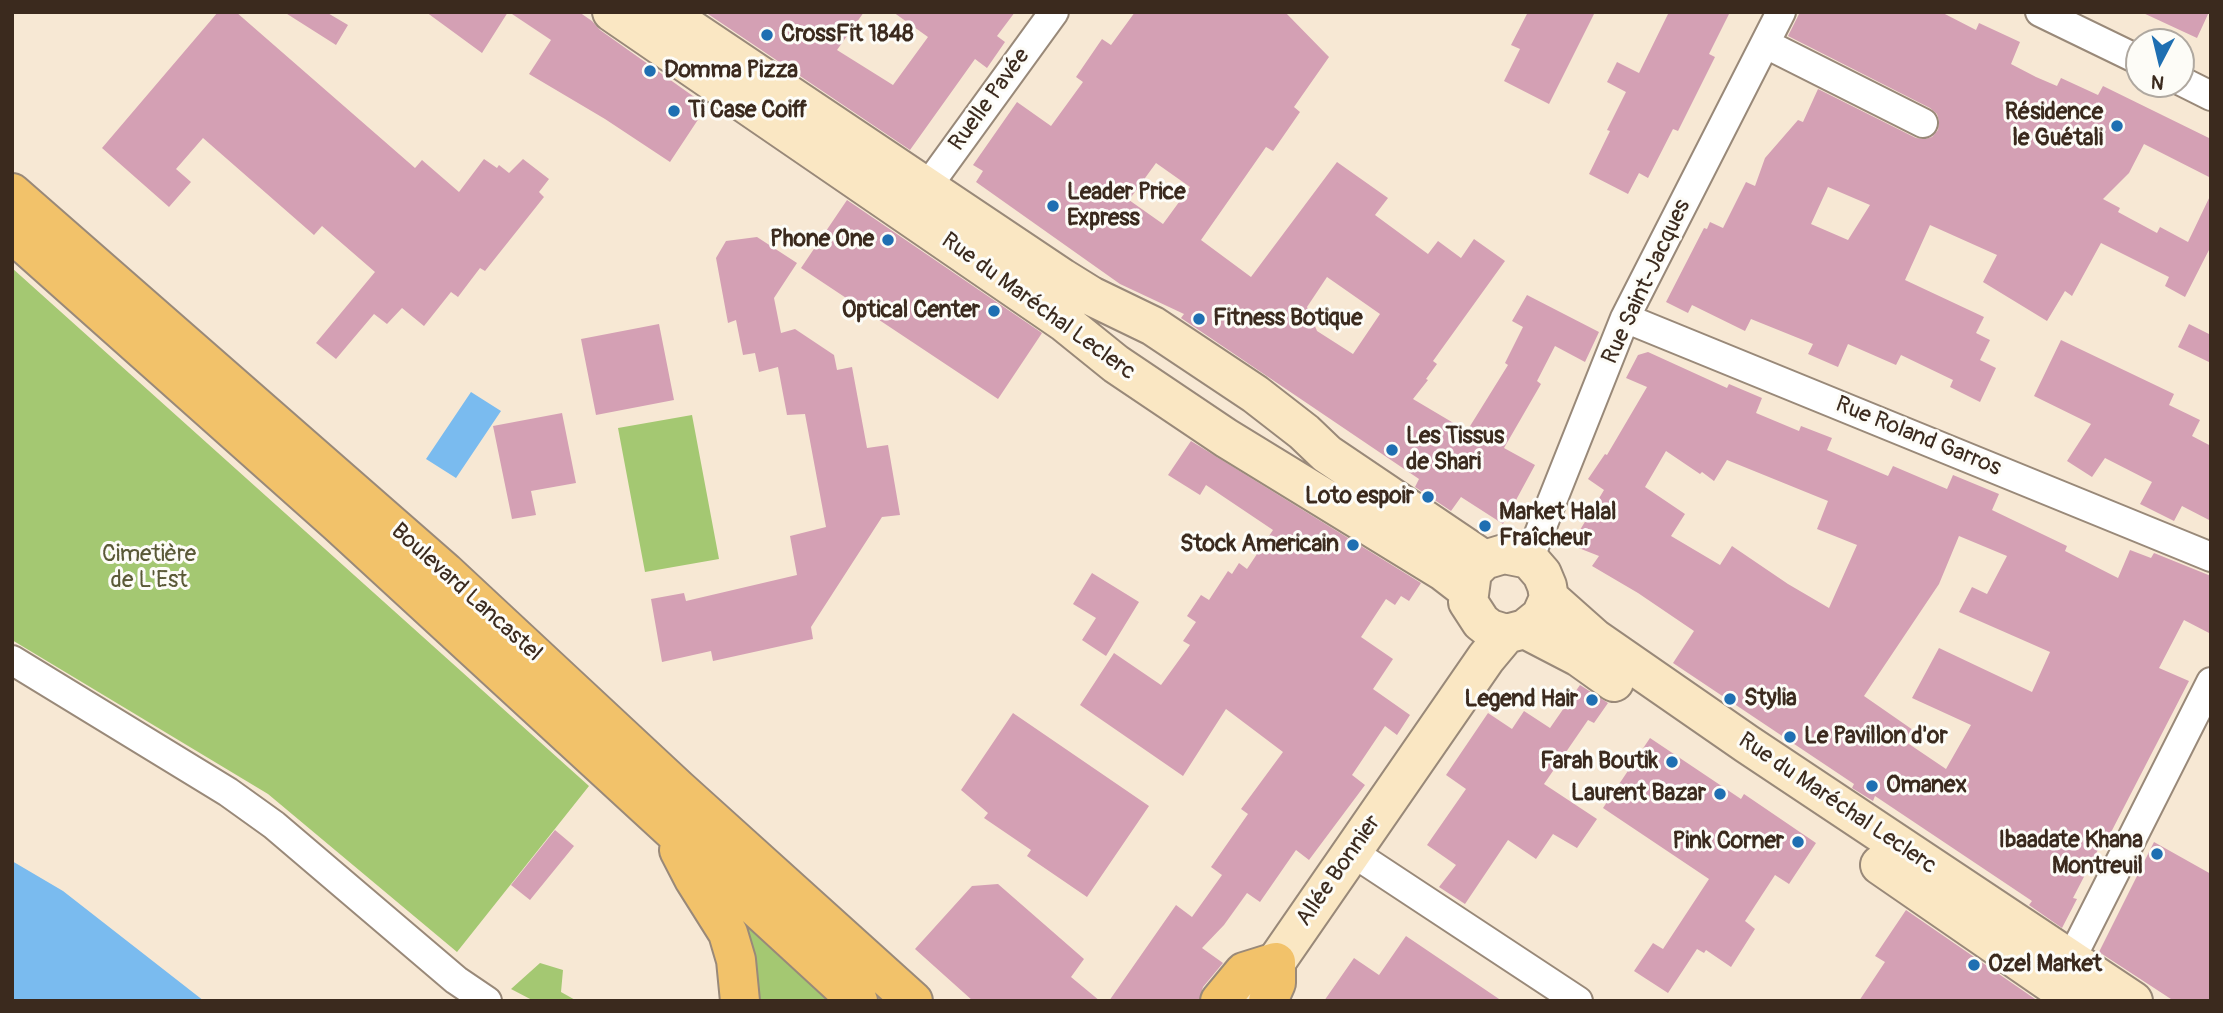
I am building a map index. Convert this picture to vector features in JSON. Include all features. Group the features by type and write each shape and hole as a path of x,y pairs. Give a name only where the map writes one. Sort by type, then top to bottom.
{"main road":[{"name":"Boulevard Lancastel","path":"12,193 445,572 671,805 913,1001"},
{"path":"12,233 338,523 671,805 858,1001"},
{"path":"671,805 694,879 728,933 736,960 740,1001"},
{"path":"671,805 775,851 942,1001"},
{"path":"1220,1001 1244,972 1276,962 1276,983 1268,1001"}],"street":[{"name":"Rue du Maréchal Leclerc","path":"612,12 1064,322 1116,364 1226,438 1443,571 1476,588"},
{"name":"Rue du Maréchal Leclerc","path":"665,12 1091,296 1153,326 1255,394 1304,432 1476,588 1481,622 1490,629 1516,632 1579,657 2077,1001"},
{"name":"Ruelle Pavée","path":"927,187 1054,12"},
{"name":"Rue Saint-Jacques","path":"1529,559 1625,318 1781,12"},
{"path":"2040,12 2125,53"},
{"path":"1766,44 1923,123"},
{"path":"2195,88 2211,96"},
{"name":"Rue Roland Garros","path":"1625,318 2211,557"},
{"path":"1476,588 1504,554 1529,559"},
{"name":"Rue du Maréchal Leclerc","path":"1529,559 1542,575 1549,598 1594,638 1747,744 2133,1001"},
{"name":"Allée Bonnier","path":"1429,741 1468,657 1476,588"},
{"path":"1516,632 1541,616 1549,598"},
{"name":"Allée Bonnier","path":"1249,1001 1486,658 1516,632"},
{"path":"12,660 228,792 274,825 456,980 487,1001"},
{"path":"2070,961 2211,682"},
{"path":"1352,852 1578,1001"}],"green space":[{"name":"Cimetière de L'Est","path":"12,268 589,786 457,952 268,794 12,640"},
{"path":"692,415 719,559 645,572 618,428"},
{"path":"732,909 832,1001 745,1001"},
{"path":"540,963 563,970 561,992 577,1001 534,1001 511,989"}],"water":[{"path":"471,392 501,411 456,478 426,459"},
{"path":"12,861 63,891 204,1001 12,1001"}],"building":[{"path":"218,12 236,12 415,168 422,160 459,192 484,159 509,173 523,159 549,179 539,192 544,197 485,271 480,268 458,297 451,292 424,326 402,308 387,324 374,314 336,359 316,343 375,272 322,226 314,235 203,138 176,169 191,182 169,207 102,148"},
{"path":"284,12 326,12 348,25 336,45"},
{"path":"426,12 508,12 482,53"},
{"path":"509,12 579,12 707,106 670,162 529,74 551,40"},
{"path":"705,12 864,12 837,50 893,85 928,37 893,12 1015,12 997,36 1005,42 987,68 975,59 910,150"},
{"path":"1135,12 1285,12 1329,57 1294,107 1300,112 1273,151 1266,147 1201,240 1251,277 1337,162 1388,198 1375,215 1428,254 1438,241 1461,258 1474,239 1505,261 1433,361 1437,364 1413,399 1467,431 1508,365 1505,363 1523,327 1512,321 1527,295 1599,332 1585,362 1555,346 1537,381 1541,384 1504,448 1535,465 1503,524 1461,497 1451,511 1415,487 1419,479 1181,318 1184,314 1120,284 976,182 983,171 973,165 1017,102 1051,126 1083,82 1076,77 1102,39 1111,45","holes":["1156,163 1190,187 1163,224 1129,200","1327,277 1380,314 1353,354 1317,331 1307,307"]},
{"path":"1528,12 1595,12 1549,104 1504,81 1520,49 1511,45"},
{"path":"1669,12 1730,12 1709,54 1715,57 1678,131 1673,129 1648,178 1639,173 1628,194 1589,174 1626,92 1607,82 1617,62 1639,73"},
{"path":"1800,12 1941,12 1976,30 1979,23 2020,42 2011,64 2036,77 2057,86 2061,78 2098,95 2103,86 2211,139 2211,178 2144,144 2129,173 2103,199 2120,208 2118,212 2157,233 2160,227 2188,242 2211,194 2211,246 2185,297 2165,286 2169,277 2101,243 2072,296 2065,291 2047,321 1983,282 1997,255 1930,225 1905,280 1984,317 1976,333 1990,340 1980,360 1996,368 1980,402 1950,387 1953,380 1901,355 1896,365 1848,344 1838,367 1808,354 1813,344 1751,319 1745,331 1692,305 1688,313 1666,302 1704,228 1707,229 1710,222 1723,228 1746,182 1755,186 1765,158 1798,120 1803,122 1818,89 1916,138 1932,137 1938,130 1937,114 1788,36","holes":["1828,187 1870,205 1848,240 1811,224"]},
{"path":"2141,12 2209,12 2197,38 2195,28 2175,28"},
{"path":"847,200 1042,333 998,399 801,268"},
{"path":"757,237 797,263 774,298 781,333 795,329 834,355 837,370 852,367 867,448 888,445 900,515 882,517 811,627 813,639 713,661 711,651 662,662 651,599 684,593 686,601 797,575 790,536 826,527 805,414 787,415 778,367 759,372 755,353 743,355 736,320 728,323 716,258 726,241"},
{"path":"659,324 674,400 596,415 581,339"},
{"path":"2189,324 2211,335 2211,363 2178,347"},
{"path":"2061,340 2174,394 2169,405 2200,420 2192,436 2211,446 2211,521 2182,506 2174,521 2140,504 2152,482 2105,458 2092,477 2067,461 2091,424 2034,396"},
{"path":"1648,352 1727,388 1729,384 1762,398 1756,413 1799,431 1801,426 1832,438 1827,450 1888,476 1893,466 1947,489 1953,475 1999,494 1992,510 2067,546 2065,551 2118,578 2130,550 2151,558 2154,553 2211,576 2211,634 2184,620 2159,668 2189,681 2106,842 2103,840 2073,898 2077,899 2062,928 2029,905 2032,901 1875,796 1873,801 1852,788 1854,784 1673,663 1694,631 1592,566 1599,556 1571,545 1604,490 1588,479 1605,454 1607,455 1647,387 1626,378 1638,355","holes":["1666,451 1714,481 1727,460 1828,501 1817,529 1857,545 1829,608 1732,546 1720,565 1671,536 1685,514 1645,487","1959,536 2007,556 1987,594 1972,587 1959,612 2050,652 2032,692 1939,648 1912,698 1971,725 1946,769 1906,742 1913,730 1864,696 1939,584"]},
{"path":"562,413 576,483 531,491 536,515 512,519 493,426"},
{"path":"1191,441 1421,583 1409,601 1401,596 1395,605 1386,599 1361,637 1393,659 1373,689 1410,715 1397,735 1385,726 1352,775 1365,785 1309,860 1296,850 1260,902 1247,893 1224,925 1202,948 1223,963 1203,987 1199,1001 1109,1001 1176,905 1192,917 1222,875 1211,867 1248,814 1241,809 1283,752 1226,709 1183,776 1080,705 1114,653 1161,685 1190,645 1183,641 1196,622 1187,616 1201,595 1209,600 1228,571 1232,574 1239,563 1247,569 1273,530 1206,485 1200,495 1168,475"},
{"path":"1092,573 1139,602 1106,656 1082,640 1096,618 1073,604"},
{"path":"1580,685 1608,703 1594,723 1588,720 1544,784 1597,819 1577,848 1553,834 1536,859 1508,840 1465,904 1439,887 1456,865 1427,845 1466,789 1446,775 1488,713 1512,729 1524,711 1550,728"},
{"path":"1013,713 1149,806 1087,897 1027,856 1031,850 984,818 988,813 961,790"},
{"path":"1650,738 1741,799 1744,794 1816,843 1789,884 1775,875 1745,921 1755,929 1731,967 1706,950 1704,953 1697,949 1668,993 1634,971 1653,943 1663,949 1709,879 1603,808"},
{"path":"555,830 574,846 530,900 511,885"},
{"path":"2154,842 2211,874 2211,1001 2174,1001 2099,952"},
{"path":"998,884 1084,959 1071,977 1100,1001 973,1001 915,949 972,886"},
{"path":"1906,910 2038,1001 1859,1001 1885,962 1875,956"},
{"path":"1406,936 1502,1001 1324,1001 1354,958 1379,975"}],"place":[{"name":"CrossFit 1848","path":"767,35"},
{"name":"Domma Pizza","path":"650,71"},
{"name":"Ti Case Coiff","path":"674,111"},
{"name":"Résidence le Guétali","path":"2117,126"},
{"name":"Leader Price Express","path":"1053,206"},
{"name":"Phone One","path":"888,240"},
{"name":"Optical Center","path":"994,311"},
{"name":"Fitness Botique","path":"1199,319"},
{"name":"Les Tissus de Shari","path":"1392,450"},
{"name":"Loto espoir","path":"1428,497"},
{"name":"Market Halal Fraîcheur","path":"1485,526"},
{"name":"Stock Americain","path":"1353,545"},
{"name":"Stylia","path":"1730,699"},
{"name":"Legend Hair","path":"1592,700"},
{"name":"Le Pavillon d'or","path":"1790,737"},
{"name":"Farah Boutik","path":"1672,762"},
{"name":"Omanex","path":"1872,786"},
{"name":"Laurent Bazar","path":"1720,794"},
{"name":"Pink Corner","path":"1798,842"},
{"name":"Ibaadate Khana Montreuil","path":"2157,854"},
{"name":"Ozel Market","path":"1974,965"}]}
